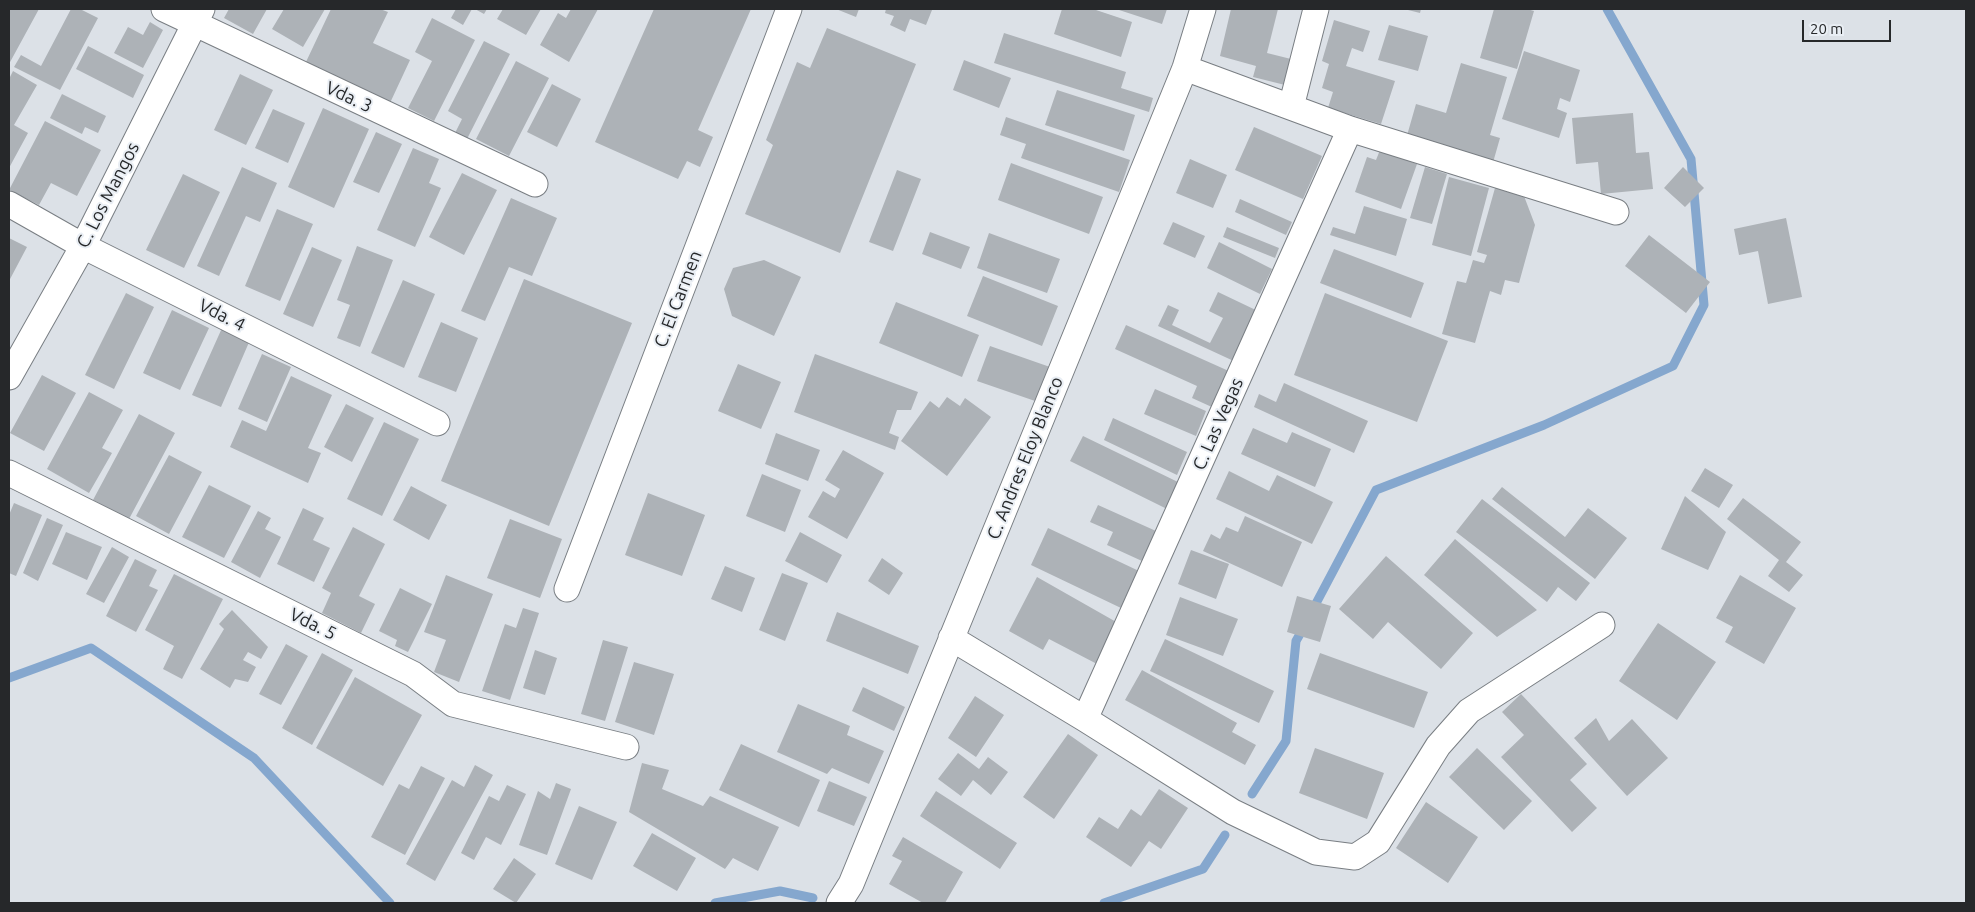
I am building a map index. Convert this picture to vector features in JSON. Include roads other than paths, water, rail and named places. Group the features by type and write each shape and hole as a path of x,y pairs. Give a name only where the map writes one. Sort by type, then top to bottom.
{"street":[{"name":"Vda. 3","path":"164,9 198,16 534,184"},
{"name":"C. El Carmen","path":"568,589 789,9"},
{"name":"C. Andres Eloy Blanco","path":"838,903 851,884 1185,68 1202,9"},
{"path":"1292,107 1316,9"},
{"name":"C. Los Mangos","path":"9,377 83,246 198,16"},
{"path":"1185,68 1350,129 1616,212"},
{"name":"C. Las Vegas","path":"1085,719 1350,129"},
{"name":"Vda. 4","path":"9,204 83,246 438,423"},
{"name":"Vda. 5","path":"9,473 414,674 453,704 626,747"},
{"path":"951,638 1233,812 1316,852 1355,857 1378,842 1438,746 1469,711 1602,625"}],"waterway":[{"path":"1312,611 1376,490 1544,425 1673,366 1704,305 1691,159 1607,9"},
{"path":"1252,794 1286,741 1296,641 1304,627"},
{"path":"9,678 91,648 254,758 390,903"},
{"path":"1104,903 1203,869 1225,835"},
{"path":"715,903 780,891 813,898"}]}
